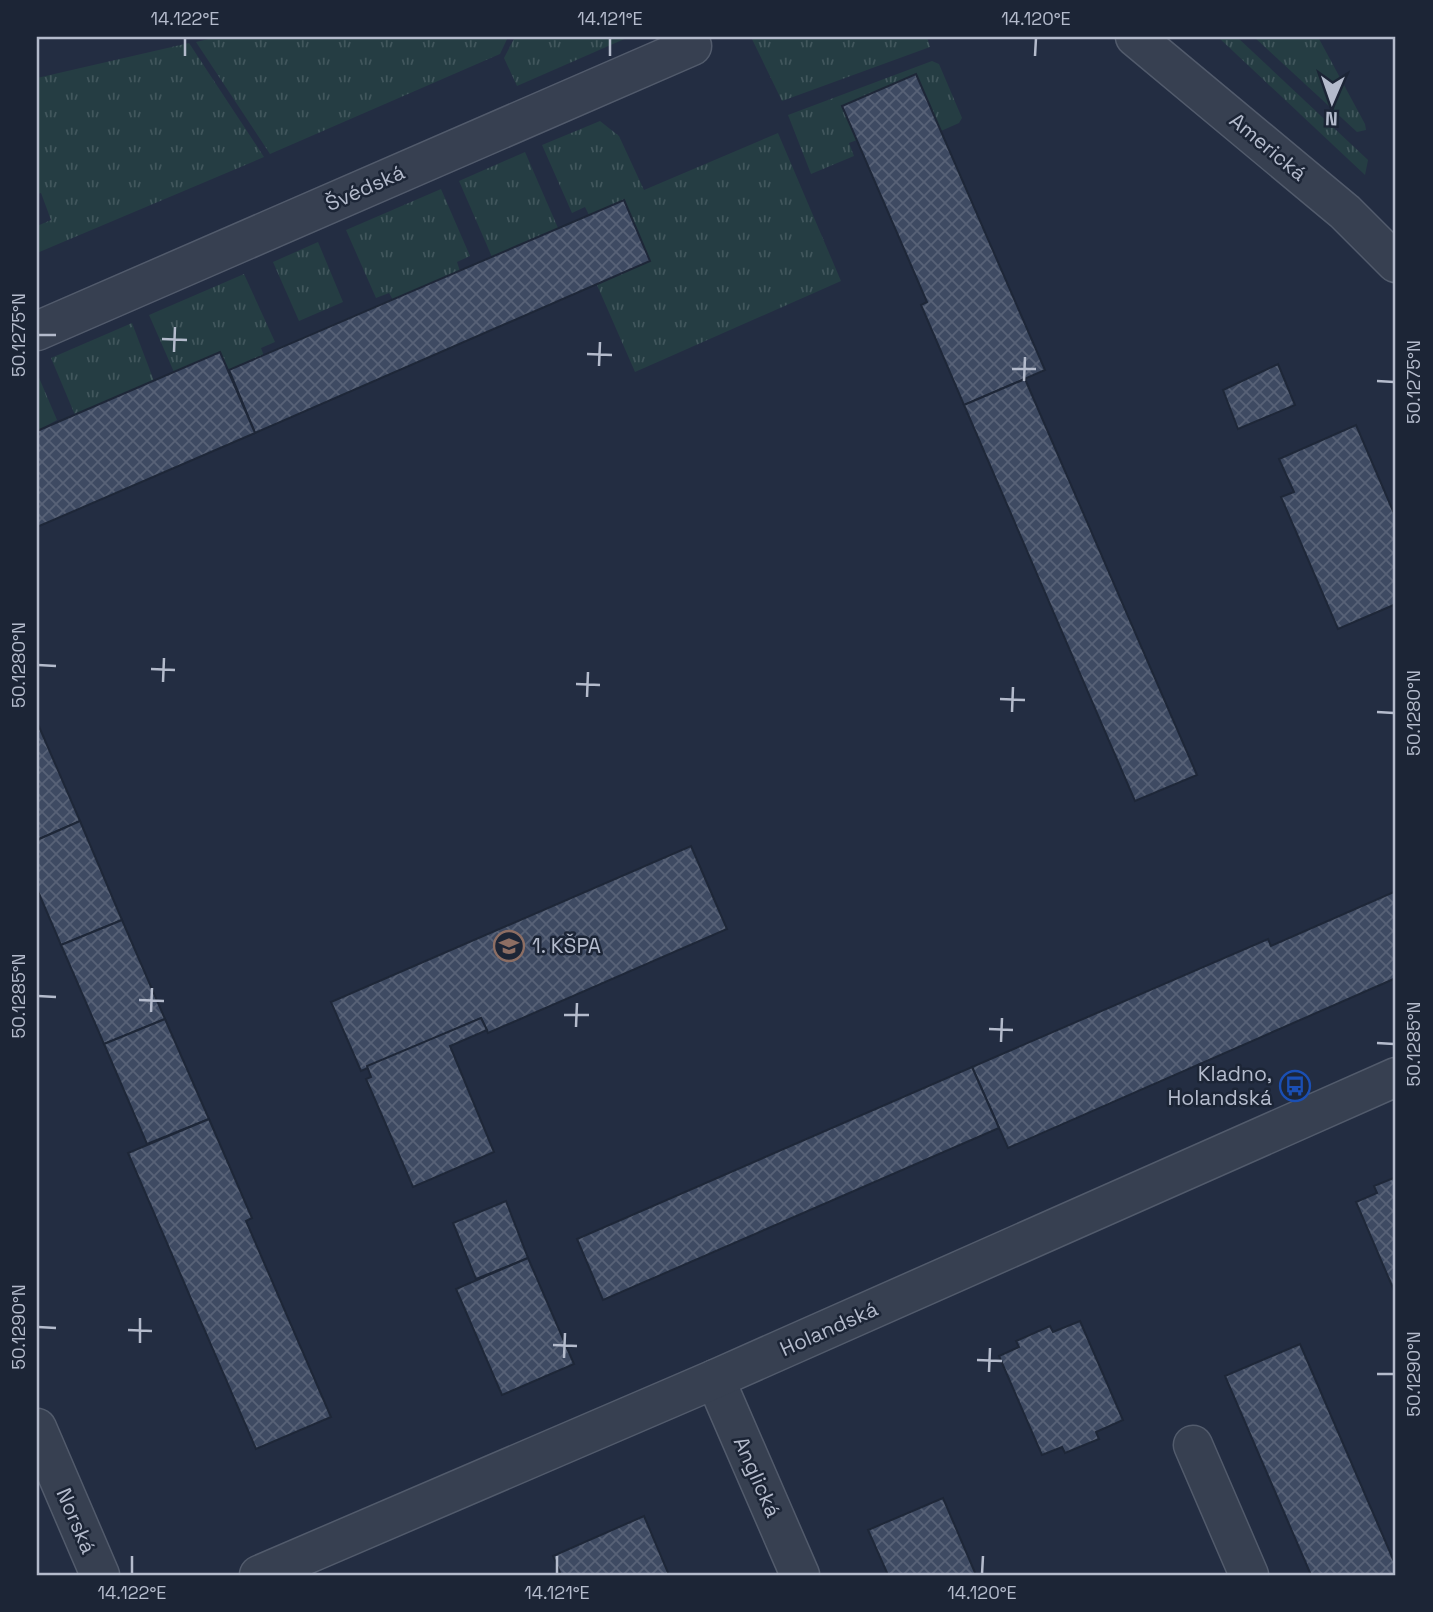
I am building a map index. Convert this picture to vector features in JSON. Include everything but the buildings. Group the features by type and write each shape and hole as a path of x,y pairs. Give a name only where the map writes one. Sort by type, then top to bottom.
{"street":[{"name":"Americká","path":"1135,37 1345,212 1396,263"},
{"name":"Švédská","path":"37,331 692,46"},
{"name":"Holandská","path":"258,1575 715,1379 1396,1077"},
{"name":"Anglická","path":"715,1379 800,1575"},
{"name":"Norská","path":"37,1428 100,1575"},
{"path":"1193,1445 1249,1575"}],"green space":[{"path":"217,37 508,37 500,54 270,154 196,42"},
{"path":"515,37 629,37 517,86 504,58"},
{"path":"751,37 927,37 930,47 782,101"},
{"path":"1218,37 1237,37 1368,160 1365,175"},
{"path":"1254,37 1318,37 1366,130 1357,132"},
{"path":"189,43 264,157 37,253 37,226 51,220 41,193 37,194 37,78"},
{"path":"932,61 939,64 962,118 959,123 941,131 916,74 842,106 857,140 849,143 854,156 811,174 788,115"},
{"path":"600,121 619,136 644,190 778,133 841,281 635,372 597,285 650,261 624,200 589,215 585,207 572,213 542,145"},
{"path":"525,152 558,228 492,257 459,181"},
{"path":"441,189 470,256 457,262 460,271 393,300 389,293 376,298 346,230"},
{"path":"318,242 343,302 299,321 273,262"},
{"path":"244,274 275,342 261,348 264,356 229,370 220,352 174,372 149,315"},
{"path":"132,323 154,381 75,415 51,358"},
{"path":"37,373 57,420 37,431"}],"place":[{"name":"1. KŠPA","path":"509,946"},
{"name":"Kladno, Holandská","path":"1295,1086"}]}
